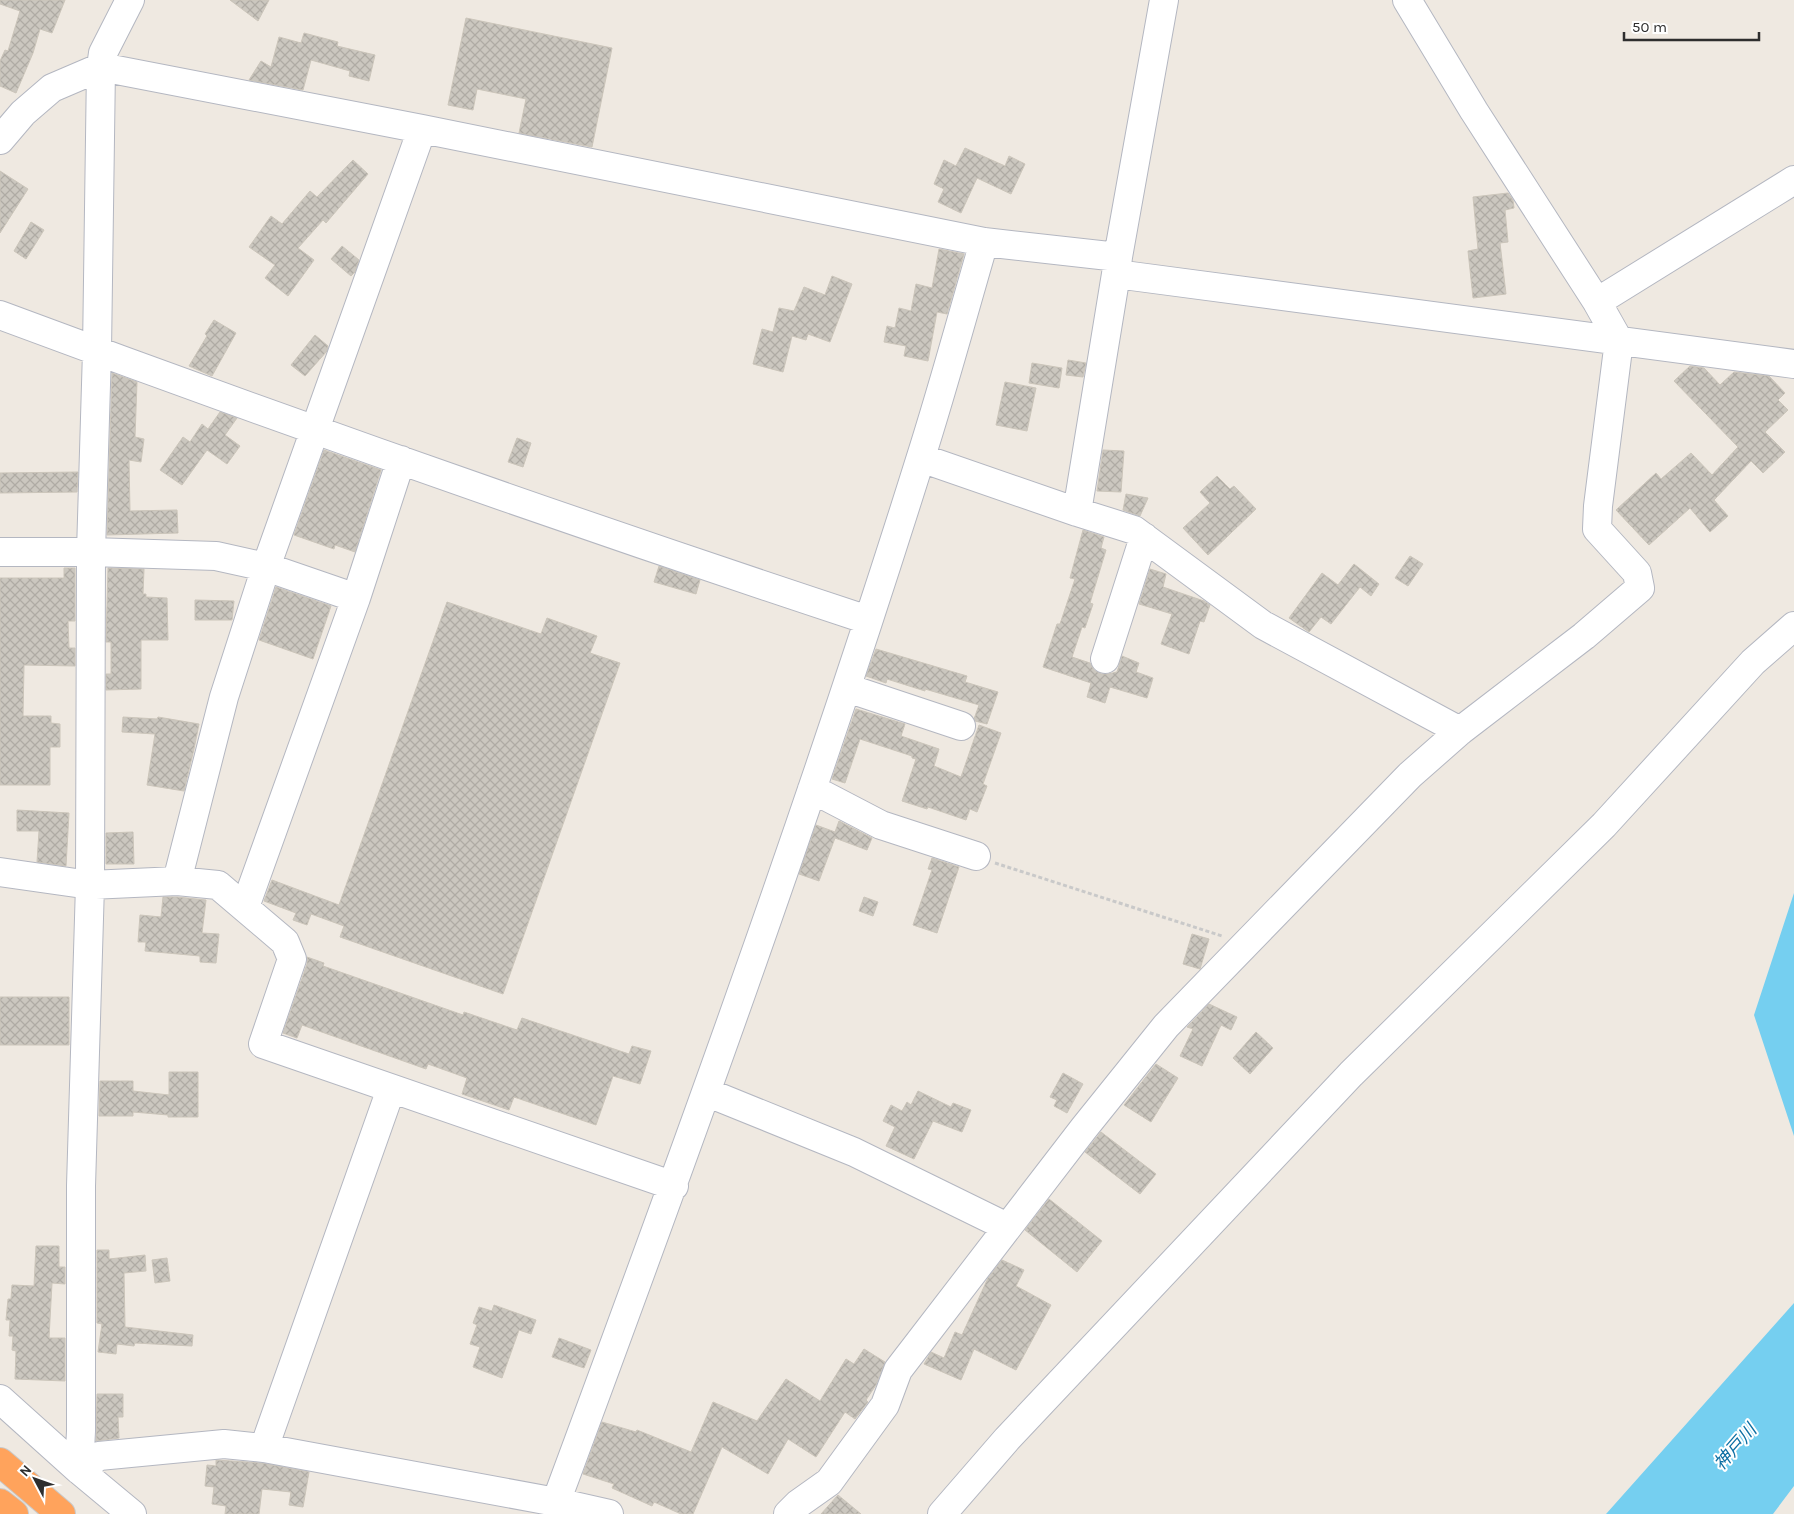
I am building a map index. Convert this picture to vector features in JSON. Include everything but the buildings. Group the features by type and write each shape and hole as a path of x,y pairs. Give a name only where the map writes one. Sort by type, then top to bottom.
{"highway":[{"path":"0,1462 61,1514"},
{"path":"0,1503 14,1514"}],"street":[{"path":"79,1470 81,1431 81,1186 90,885 92,552 101,67 103,53 130,0"},
{"path":"1077,512 1117,266 1164,0"},
{"path":"799,1511 829,1482 885,1405 898,1370 1084,1128 1166,1026 1410,775 1460,731 1584,636 1640,588 1637,573 1597,529 1598,506 1619,342 1597,302 1474,111 1407,0"},
{"path":"0,140 23,113 52,88 101,67 422,129 984,242 1117,266 1619,342 1794,364"},
{"path":"177,881 224,697 266,567 422,129"},
{"path":"1597,302 1794,180"},
{"path":"556,1502 674,1186 847,688 921,458 984,242"},
{"path":"0,315 401,460 727,574 868,620"},
{"path":"921,458 1134,530 1263,625 1460,731"},
{"path":"245,907 356,598 401,460"},
{"path":"1105,658 1144,537"},
{"path":"0,552 92,552 216,556 266,567 356,598"},
{"path":"942,1514 1007,1439 1351,1074 1604,825 1753,662 1794,626"},
{"path":"847,688 961,726"},
{"path":"812,789 880,825 976,856"},
{"path":"0,872 90,885 177,881 218,885 285,942 292,959 264,1044 674,1186"},
{"path":"264,1448 391,1089"},
{"path":"706,1092 854,1152 1007,1227"},
{"path":"0,1400 132,1514"},
{"path":"79,1470 100,1456 224,1444 264,1448 556,1502 609,1514"}],"path":[{"path":"976,856 1247,944"}],"water":[{"path":"1794,893 1794,1136 1754,1015"},
{"name":"神戸川","path":"1794,1303 1794,1486 1773,1514 1606,1514"}]}
